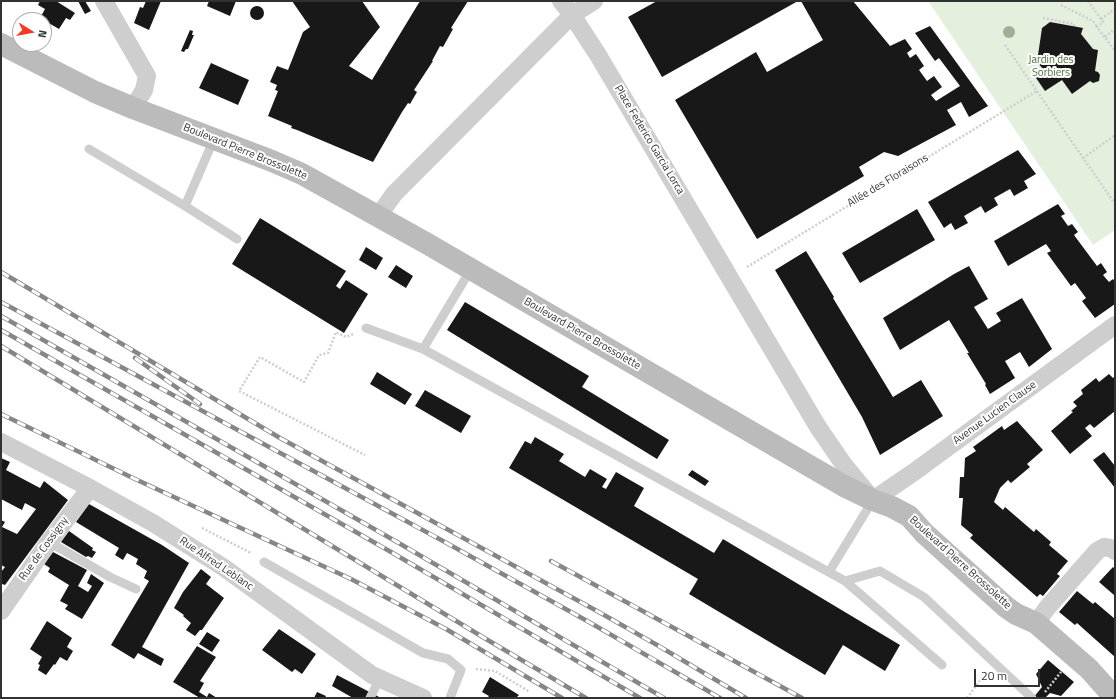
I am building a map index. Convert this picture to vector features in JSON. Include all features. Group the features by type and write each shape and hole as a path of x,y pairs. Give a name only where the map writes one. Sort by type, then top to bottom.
{"main road":[{"name":"Boulevard Pierre Brossolette","path":"1,44 95,92 302,174 378,215 844,486 909,516 924,533 1006,606 1016,614 1036,622 1089,669 1115,698"}],"street":[{"path":"104,1 147,76 144,90 133,108"},
{"path":"378,215 394,194 566,8 594,1"},
{"name":"Place Federico Garcia Lorca","path":"566,8 602,62 818,427 844,465 874,500"},
{"name":"Avenue Lucien Clause","path":"874,500 1115,325"},
{"name":"Rue Alfred Leblanc","path":"1,442 90,488 153,523 223,567 372,675 423,698"},
{"name":"Rue de Cossigny","path":"1,611 49,542 90,488"},
{"path":"1036,622 1097,551 1104,547 1115,551"}],"lane":[{"path":"185,206 214,139"},
{"path":"89,149 237,238"},
{"path":"423,349 471,269"},
{"path":"366,328 423,349 845,581 942,665"},
{"path":"829,572 874,500"},
{"path":"49,542 110,577 136,589"},
{"path":"264,562 423,653 448,659 461,670 450,698"},
{"path":"845,581 880,571 924,597 1032,698"},
{"path":"370,698 380,678"}],"path":[{"path":"1088,1 1103,22 1097,26"},
{"path":"1062,5 1093,21 1115,51"},
{"path":"1101,19 1115,9"},
{"path":"1043,18 1074,24 1074,26"},
{"path":"1105,37 1115,29"},
{"path":"1005,45 1115,204"},
{"name":"Allée des Floraisons","path":"745,268 1037,91"},
{"path":"1083,158 1115,135"},
{"path":"364,456 239,391 260,357 304,382 319,355 328,353 336,332 346,337 366,328"},
{"path":"966,698 994,662"},
{"path":"461,670 481,669 495,671 530,692"},
{"path":"1046,690 1057,677"}],"green space":[{"name":"Jardin des Sorbiers","path":"928,1 1115,1 1115,230 1093,245"}],"building":[{"path":"40,1 56,1 75,13 70,20 66,18 59,29 52,25 52,12 43,12 45,9 38,5"},
{"path":"78,1 85,1 91,11 85,14"},
{"path":"146,1 161,1 149,30 134,23 140,7 143,8"},
{"path":"209,1 236,1 230,16 207,6"},
{"path":"292,1 362,1 380,27 349,66 372,80 420,1 468,1 451,28 453,29 443,47 440,46 433,61 414,90 417,92 410,104 408,103 402,112 373,162 291,128 292,126 268,116 278,91 275,90 277,85 270,82 277,66 288,70 303,32 310,27"},
{"path":"657,1 798,1 662,77 628,17"},
{"path":"801,1 853,1 890,46 905,39 912,49 907,53 910,58 916,54 924,66 919,70 927,81 934,76 942,87 931,95 936,101 960,86 939,58 935,61 915,33 930,26 988,106 969,117 961,102 947,110 956,125 898,156 884,152 859,167 864,176 757,239 675,100 756,52 767,72 823,40"},
{"path":"257,6 262,8 264,13 262,18 257,20 252,18 250,13 252,8"},
{"path":"1050,22 1083,28 1081,34 1093,49 1098,50 1095,71 1100,75 1099,81 1093,83 1090,81 1072,94 1062,80 1045,91 1034,75 1043,69 1037,62 1042,28"},
{"path":"190,30 193,31 192,35 194,35 188,49 184,52 181,51"},
{"path":"211,63 249,80 238,105 199,88"},
{"path":"1018,150 1036,174 1024,181 1028,188 1014,196 1010,189 994,198 998,205 985,213 981,206 964,216 968,223 955,230 951,223 944,228 928,202"},
{"path":"1058,204 1065,214 1061,216 1068,226 1072,224 1078,232 1074,235 1097,266 1101,263 1107,272 1103,275 1109,282 1113,279 1115,282 1115,304 1095,318 1082,301 1086,298 1075,283 1071,286 1047,253 1051,251 1046,244 1008,266 994,241"},
{"path":"917,209 935,240 860,283 842,253"},
{"path":"260,218 346,271 336,286 340,289 346,280 368,294 344,333 232,264"},
{"path":"366,247 383,258 376,270 359,260"},
{"path":"806,251 893,397 921,380 943,416 880,455 862,417 775,270"},
{"path":"396,265 413,276 406,288 388,277"},
{"path":"969,266 988,299 974,307 988,329 1001,321 996,313 1022,298 1052,349 1029,367 1020,352 1005,361 1015,378 990,394 985,385 986,384 967,353 969,353 949,320 900,350 883,318"},
{"path":"465,302 589,376 582,387 669,440 657,459 447,330"},
{"path":"377,372 412,394 405,405 370,384"},
{"path":"1109,374 1113,378 1115,376 1115,411 1094,428 1090,424 1085,428 1092,436 1070,454 1051,431 1073,412 1071,411 1077,406 1073,402 1083,394 1081,390 1096,378 1099,382"},
{"path":"425,390 471,416 461,433 415,406"},
{"path":"1017,421 1043,450 1027,464 1030,467 1011,483 1008,480 1000,488 994,502 1003,510 1005,507 1034,532 1036,529 1051,542 1049,545 1068,561 1057,574 1060,576 1043,596 1040,594 1037,597 970,538 973,535 961,525 963,498 959,498 960,477 964,477 965,458 976,451 973,447 1002,426 1004,430"},
{"path":"535,437 564,454 559,461 585,477 590,469 607,479 602,487 606,489 616,472 644,488 634,506 714,553 723,539 900,645 885,671 843,645 825,675 689,594 698,579 509,468 525,441 531,444"},
{"path":"1104,452 1115,466 1115,488 1093,460"},
{"path":"1,458 10,462 6,470 40,488 44,481 68,500 5,585 1,585 1,572 5,567 1,565 1,520 5,522 2,527 17,534 36,509 25,503 22,510 1,499"},
{"path":"692,470 709,481 705,486 688,475"},
{"path":"89,504 162,545 189,563 142,647 164,659 161,666 138,653 134,659 111,645 149,581 144,578 147,571 136,564 138,559 127,553 123,560 115,555 119,548 76,522"},
{"path":"69,531 93,548 92,550 96,552 92,558 88,556 86,557 61,542"},
{"path":"53,552 87,570 78,586 88,592 92,586 87,583 91,574 104,583 82,619 65,609 68,605 60,601 69,585 48,572 50,568 44,564"},
{"path":"1113,567 1115,569 1114,595 1099,582"},
{"path":"201,569 211,577 206,584 224,598 202,630 200,630 195,636 186,630 191,623 183,616 184,615 174,608 183,592"},
{"path":"1077,591 1093,604 1095,602 1115,619 1115,657 1077,623 1075,625 1059,612"},
{"path":"47,621 72,638 67,647 73,651 67,661 60,657 46,675 38,670 40,665 38,664 42,657 30,649"},
{"path":"279,629 316,654 302,674 295,669 292,672 262,650"},
{"path":"207,632 220,640 212,652 199,644"},
{"path":"197,646 216,657 200,681 204,683 199,692 207,697 209,693 217,698 200,698 173,682"},
{"path":"1048,660 1074,682 1061,696 1050,693 1045,698 1033,698 1042,687 1036,674"},
{"path":"337,675 381,698 353,698 332,686"},
{"path":"490,677 519,695 517,697 520,698 487,698 489,696 482,692"},
{"path":"317,692 326,696 325,698 314,698"}],"railway":[{"path":"1,272 280,438 597,611 746,698"},
{"path":"1,302 443,541 589,622 720,698"},
{"path":"1,316 397,542 664,698"},
{"path":"1,330 391,552 640,698"},
{"path":"1,346 586,698"},
{"path":"135,358 200,404"},
{"path":"1,414 135,479 351,579 446,629 562,698"},
{"path":"551,561 802,698"}]}
